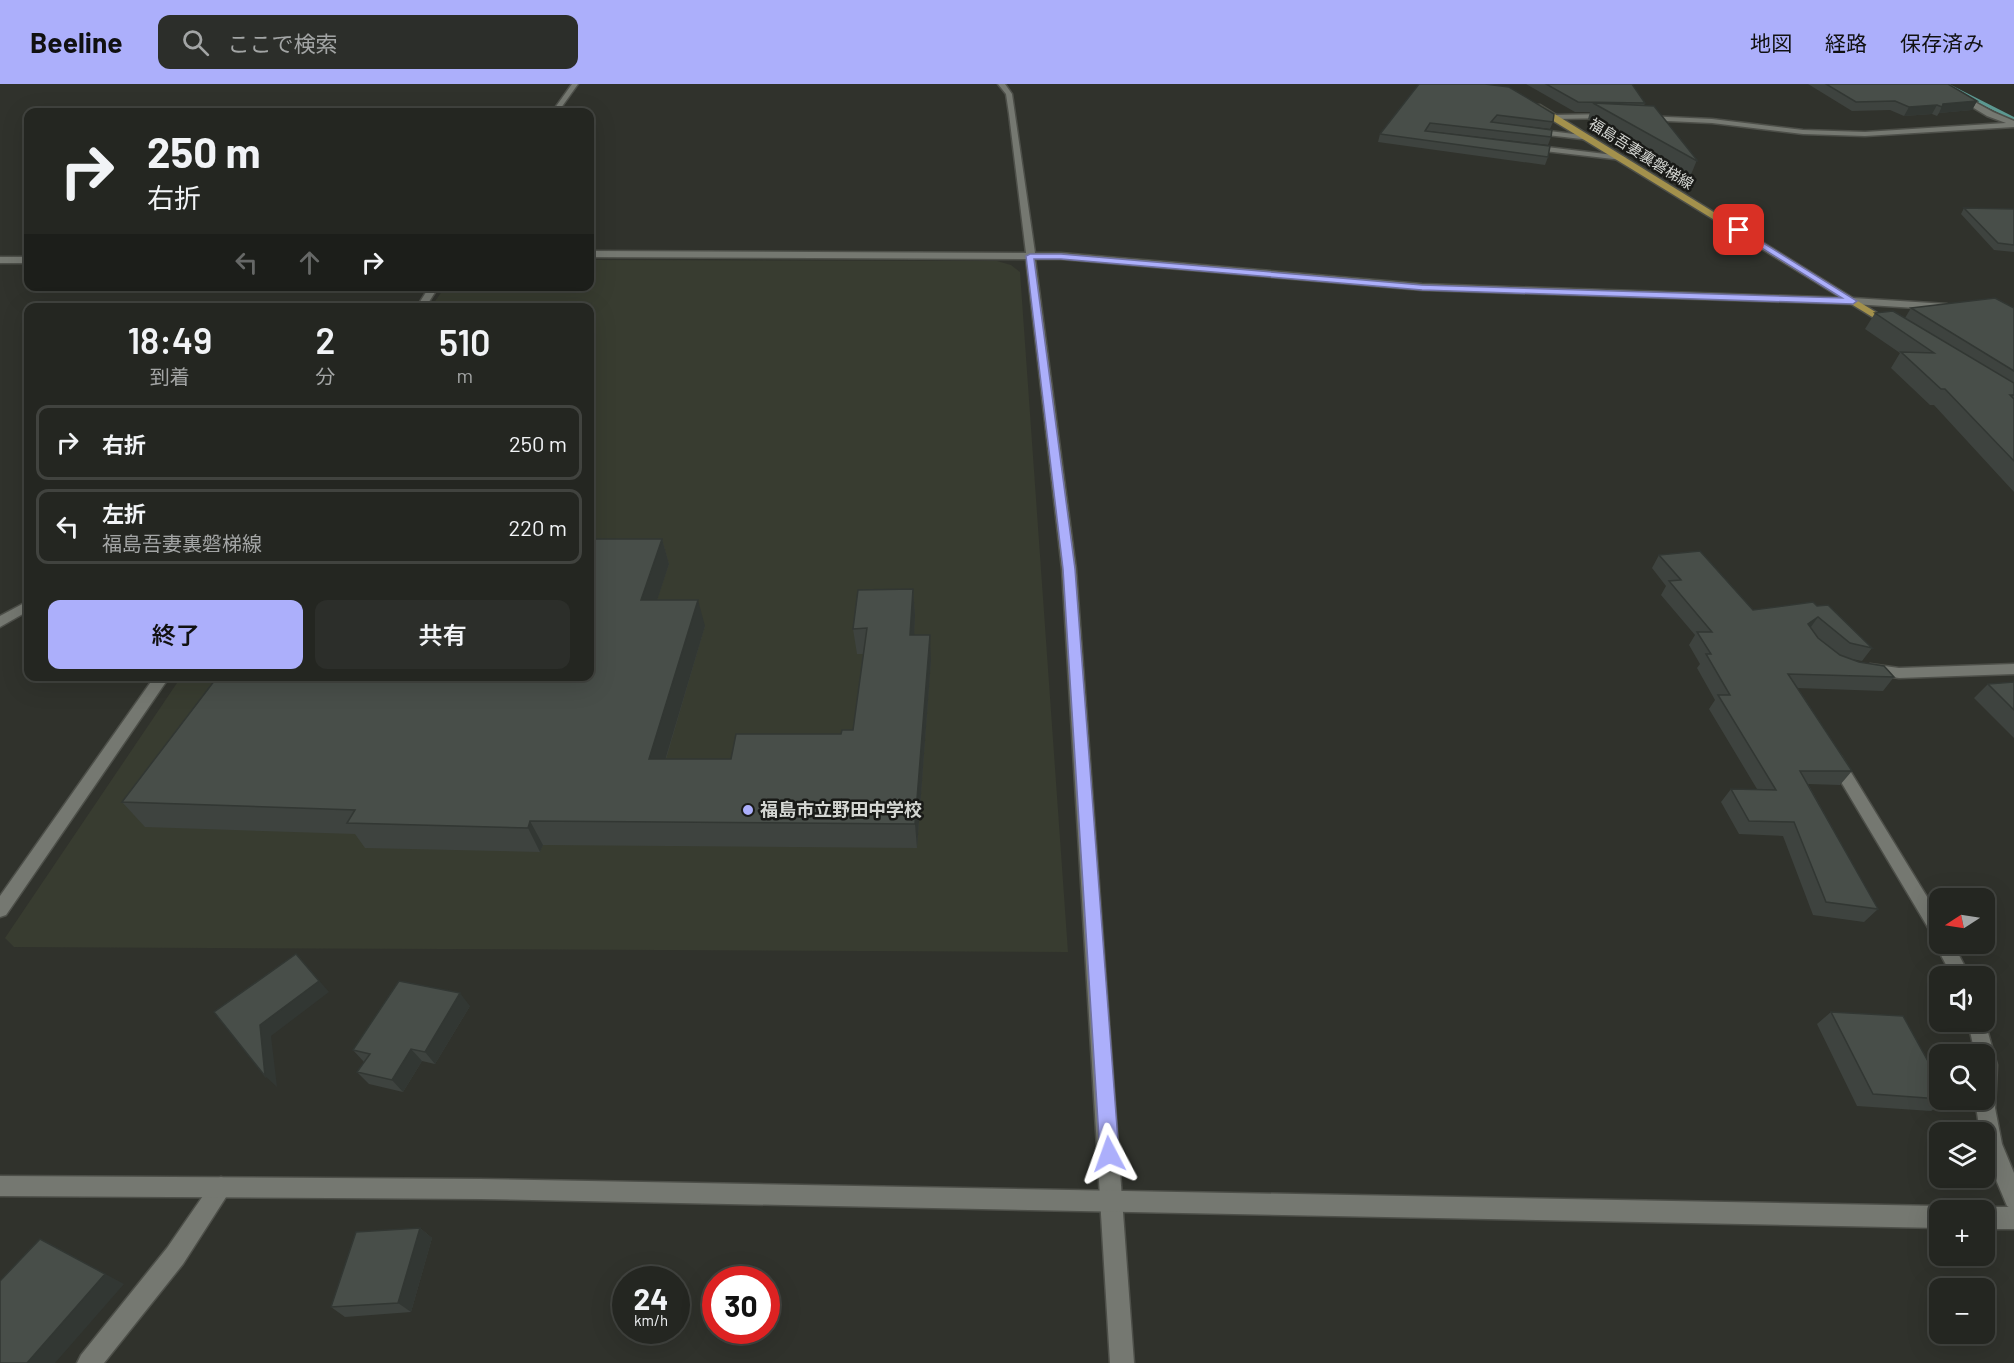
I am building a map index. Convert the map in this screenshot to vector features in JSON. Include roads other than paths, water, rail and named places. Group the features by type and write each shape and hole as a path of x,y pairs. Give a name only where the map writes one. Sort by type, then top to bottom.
{"main road":[{"name":"福島吾妻裏磐梯線","path":"1526,100 1901,331"}],"street":[{"path":"558,108 575,84"},
{"path":"1001,84 1009,94 1012,114 1069,569 1122,1363"},
{"path":"1937,84 1976,107 2014,125"},
{"path":"1555,117 1620,117"},
{"path":"1632,117 1712,122 1803,132 1865,134 2014,125"},
{"path":"1526,130 1590,138"},
{"path":"1520,146 1622,158"},
{"path":"594,254 1061,256 1422,287 1853,301 1889,305 1954,307"},
{"path":"0,260 24,260"},
{"path":"0,622 24,607"},
{"path":"1852,667 1899,673 2014,669"},
{"path":"0,910 160,681"},
{"path":"1826,743 1929,917"},
{"path":"1979,1032 1987,1065 1985,1108 1992,1144 2014,1199"},
{"path":"0,1186 221,1187 1112,1201 1929,1217"},
{"path":"89,1363 175,1256 221,1187"},
{"path":"1995,1218 2014,1218"}],"waterway":[{"path":"1945,84 2014,119"}],"place":[{"name":"福島市立野田中学校","path":"748,810"}]}
